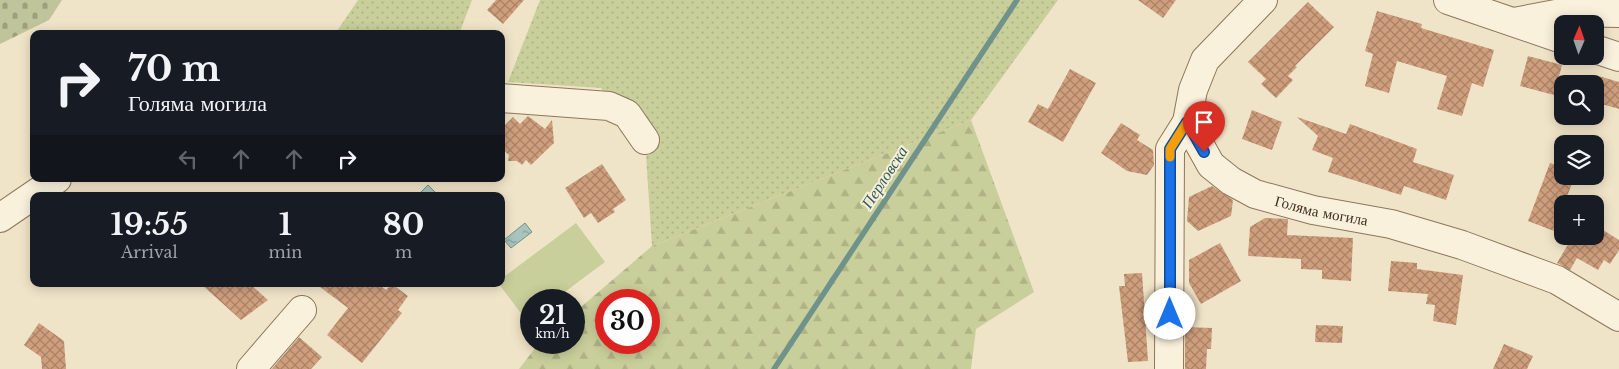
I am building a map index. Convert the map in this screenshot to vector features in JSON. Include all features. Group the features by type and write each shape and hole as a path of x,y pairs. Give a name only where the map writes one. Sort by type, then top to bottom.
{"street":[{"path":"1170,369 1170,149 1187,122 1193,90 1205,60 1263,0"},
{"path":"1448,0 1510,23 1554,37"},
{"path":"1510,23 1566,12 1619,13"},
{"path":"1604,52 1619,56"},
{"path":"505,98 609,106 628,114 645,140"},
{"name":"Голяма могила","path":"1187,122 1211,165 1231,182 1255,194 1313,210 1391,224 1462,245 1557,280 1619,317"},
{"path":"38,192 53,182"},
{"path":"0,218 30,197"},
{"path":"251,369 302,310"}],"green space":[{"path":"0,0 62,0 49,20 0,44"},
{"path":"358,0 472,0 461,30 338,30"},
{"path":"540,0 1058,0 971,120 652,246 646,155 601,88 508,82"},
{"path":"971,120 1034,292 976,329 971,369 519,369 531,354 585,354 585,304 595,295 595,354 660,354 660,289 602,289 652,246"},
{"path":"576,223 605,262 569,289 520,289 520,312 501,287 505,287 505,276"}],"water":[{"path":"428,185 435,192 421,192"},
{"path":"525,223 532,232 511,248 505,239"}],"building":[{"path":"496,0 524,0 503,24 487,10"},
{"path":"1138,0 1176,0 1163,18"},
{"path":"1308,2 1334,27 1295,66 1297,67 1288,76 1293,80 1276,98 1261,84 1266,79 1248,62"},
{"path":"1377,11 1422,24 1421,28 1494,50 1483,87 1472,83 1462,116 1437,109 1447,76 1397,61 1389,93 1365,86 1373,54 1365,51"},
{"path":"1528,56 1554,63 1554,65 1562,65 1559,75 1554,75 1554,95 1520,86"},
{"path":"1070,69 1096,83 1063,142 1028,122 1038,104 1048,109"},
{"path":"1604,78 1619,82 1619,109 1604,105"},
{"path":"1252,110 1282,122 1272,150 1242,139"},
{"path":"528,116 545,129 552,120 554,143 531,165 526,160 522,165 517,161 508,161 509,155 505,152 505,125 513,117 520,124"},
{"path":"1297,117 1346,134 1350,124 1417,149 1413,162 1454,175 1446,200 1404,186 1401,195 1328,172 1333,158 1312,150 1318,136"},
{"path":"1121,123 1140,135 1137,140 1153,150 1154,165 1147,175 1127,171 1101,153"},
{"path":"1550,163 1554,164 1554,185 1571,185 1568,195 1554,195 1554,231 1528,221"},
{"path":"602,164 626,200 613,209 615,212 598,223 591,213 584,218 565,188"},
{"path":"1212,186 1233,200 1231,216 1198,231 1187,221 1189,197"},
{"path":"1265,218 1288,219 1287,235 1353,238 1351,281 1322,279 1322,270 1301,269 1301,259 1248,256 1250,227"},
{"path":"1604,231 1619,240 1619,250 1610,264 1604,260 1598,270 1577,258 1570,270 1557,263 1568,245 1604,245"},
{"path":"1220,243 1241,281 1201,304 1189,283 1189,260"},
{"path":"1391,261 1417,263 1417,269 1463,275 1456,325 1433,321 1435,305 1426,304 1428,294 1388,291"},
{"path":"1142,273 1148,361 1128,362 1119,286 1125,286 1124,274"},
{"path":"204,287 253,287 268,300 241,320"},
{"path":"320,287 382,287 386,290 389,287 396,287 408,296 398,310 402,313 362,363 327,335 348,308"},
{"path":"39,323 64,341 66,369 42,369 41,357 24,345"},
{"path":"1316,325 1343,326 1342,343 1315,342"},
{"path":"1185,327 1212,328 1211,349 1207,349 1206,369 1185,369"},
{"path":"299,337 322,357 311,369 272,369"},
{"path":"1504,344 1533,356 1527,369 1493,369"}],"waterway":[{"name":"Перловска","path":"774,369 1017,0"}],"slow traffic":[{"path":"1170,157 1170,149 1187,122 1190,127"}],"route":[{"path":"1170,314 1170,149 1187,122 1204,152"}]}
